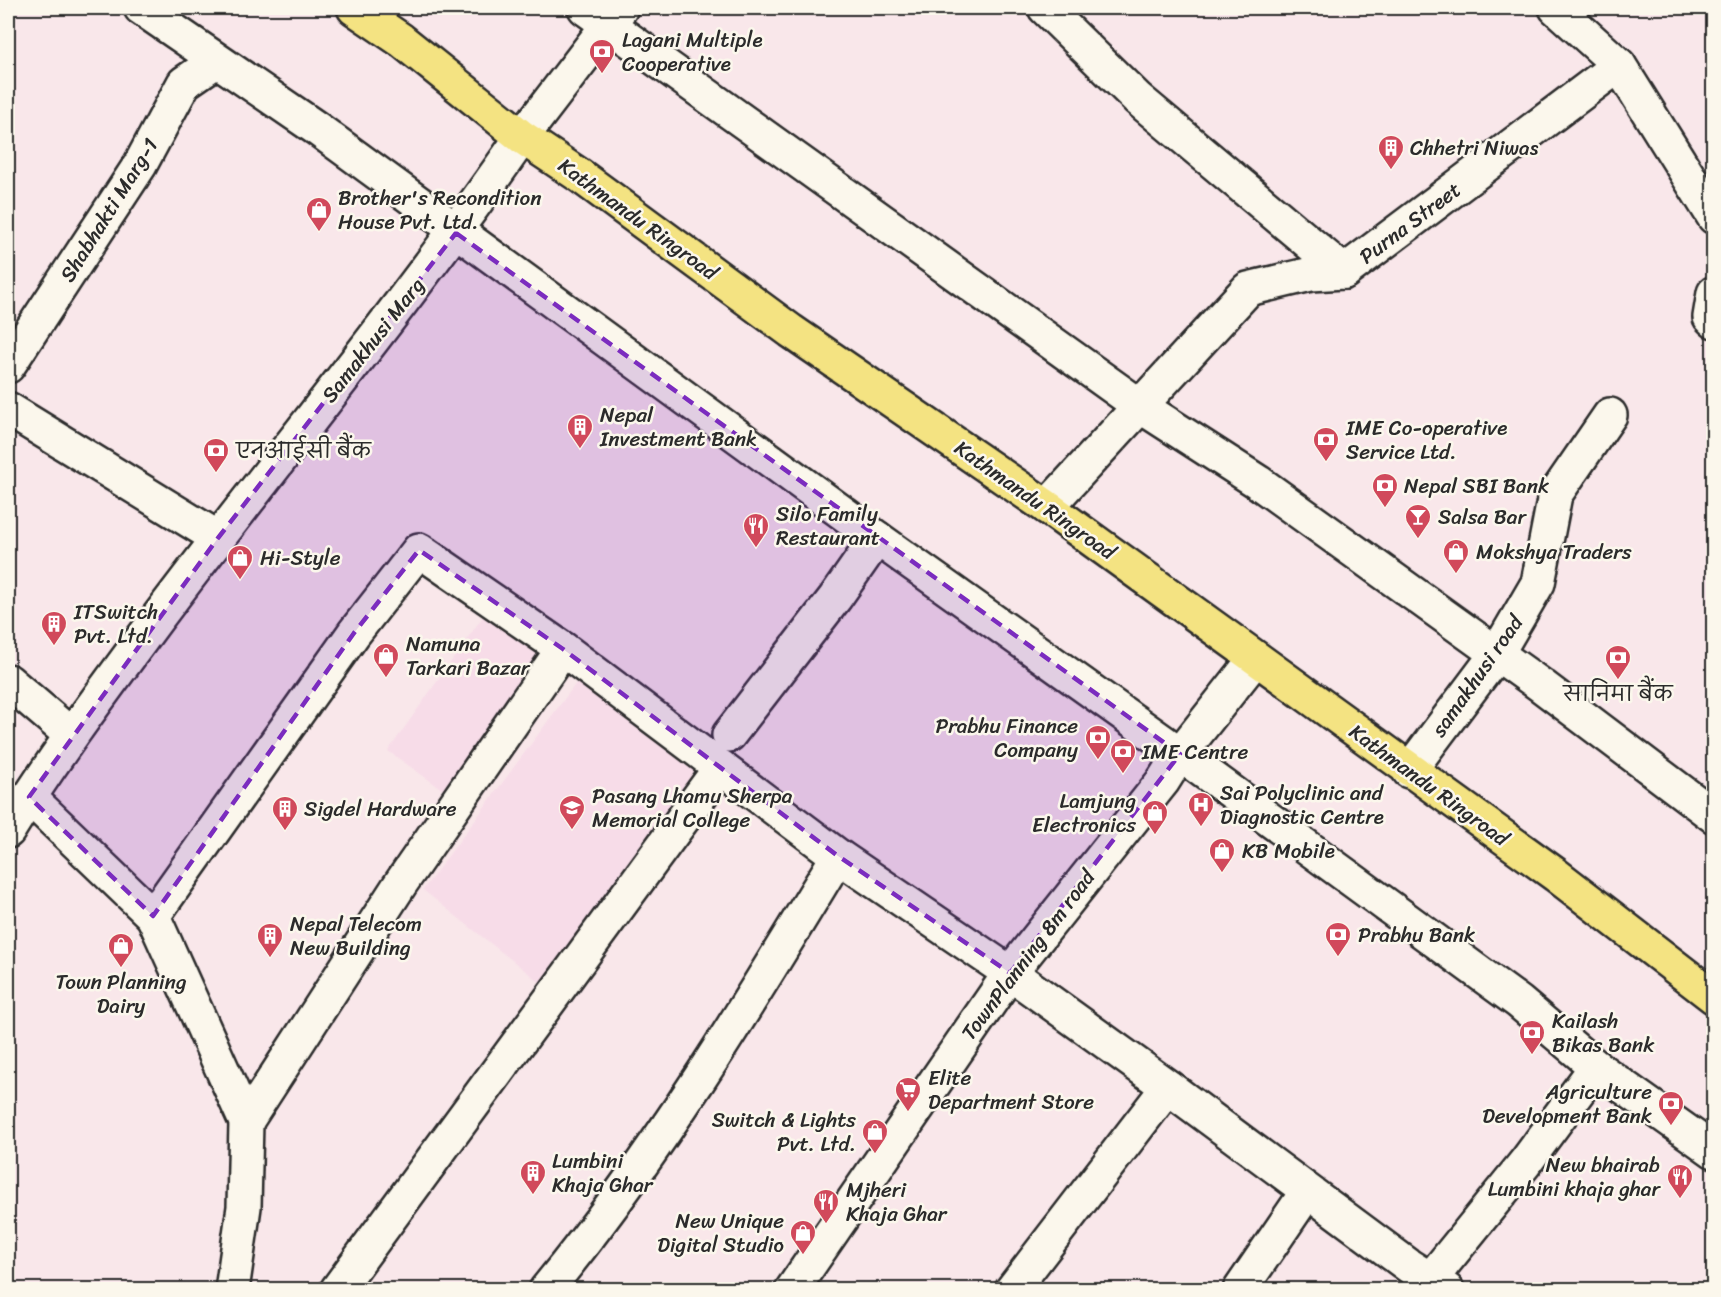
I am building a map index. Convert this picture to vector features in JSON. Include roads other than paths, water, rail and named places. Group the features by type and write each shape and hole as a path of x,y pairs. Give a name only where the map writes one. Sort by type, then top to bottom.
{"highway":[{"name":"Kathmandu Ringroad","path":"354,8 401,40 522,137 579,175 791,331 1047,507 1409,771 1556,875 1713,997"}],"street":[{"path":"141,8 316,128 456,233 1180,754 1519,1002 1596,1067 1713,1151"},
{"path":"1045,8 1138,99 1344,272"},
{"path":"1556,8 1619,64 1713,218"},
{"path":"605,13 1140,406 1258,482 1542,686 1713,816"},
{"name":"Samakhusi Marg","path":"8,831 28,797 71,735 218,538 456,233 605,13"},
{"name":"Shabhakti Marg-1","path":"8,366 129,183 184,83 216,61"},
{"name":"Purna Street","path":"1344,272 1619,64"},
{"path":"1047,507 1248,289 1311,274 1344,272"},
{"path":"1713,293 1710,317 1713,321"},
{"path":"8,409 218,538"},
{"name":"samakhusi road","path":"1409,771 1496,655 1538,583 1555,495 1610,416"},
{"path":"729,735 835,598 877,538"},
{"path":"153,916 354,633 419,550 563,649 838,856 1010,973 1168,1087 1307,1192 1438,1285 1596,1067"},
{"path":"246,1122 401,883 563,649"},
{"name":"TownPlanning 8m road","path":"792,1290 1010,973 1163,781 1180,754 1255,659"},
{"path":"8,681 71,735"},
{"path":"337,1290 721,767"},
{"path":"28,797 153,916 246,1122 244,1207 232,1290"},
{"path":"546,1290 595,1231 725,1042 838,856"},
{"path":"1012,1290 1168,1087"},
{"path":"1240,1290 1307,1192"}],"place":[{"name":"Lagani Multiple Cooperative","path":"602,75"},
{"name":"Chhetri Niwas","path":"1391,171"},
{"name":"Brother's Recondition House Pvt. Ltd.","path":"319,233"},
{"name":"Nepal Investment Bank","path":"580,450"},
{"name":"IME Co-operative Service Ltd.","path":"1326,463"},
{"name":"एनआईसी बैंक","path":"216,474"},
{"name":"Nepal SBI Bank","path":"1385,509"},
{"name":"Salsa Bar","path":"1418,540"},
{"name":"Silo Family Restaurant","path":"756,549"},
{"name":"Mokshya Traders","path":"1456,575"},
{"name":"Hi-Style","path":"240,581"},
{"name":"ITSwitch Pvt. Ltd.","path":"54,647"},
{"name":"Namuna Tarkari Bazar","path":"386,679"},
{"name":"सानिमा बैंक","path":"1618,681"},
{"name":"Prabhu Finance Company","path":"1098,761"},
{"name":"IME Centre","path":"1123,775"},
{"name":"Sai Polyclinic and Diagnostic Centre","path":"1201,828"},
{"name":"Pasang Lhamu Sherpa Memorial College","path":"572,831"},
{"name":"Sigdel Hardware","path":"285,832"},
{"name":"Lamjung Electronics","path":"1155,836"},
{"name":"KB Mobile","path":"1222,874"},
{"name":"Prabhu Bank","path":"1338,958"},
{"name":"Nepal Telecom New Building","path":"270,959"},
{"name":"Town Planning Dairy","path":"121,969"},
{"name":"Kailash Bikas Bank","path":"1532,1056"},
{"name":"Elite Department Store","path":"908,1113"},
{"name":"Agriculture Development Bank","path":"1671,1127"},
{"name":"Switch & Lights Pvt. Ltd.","path":"875,1155"},
{"name":"Lumbini Khaja Ghar","path":"533,1196"},
{"name":"New bhairab Lumbini khaja ghar","path":"1680,1200"},
{"name":"Mjheri Khaja Ghar","path":"826,1225"},
{"name":"New Unique Digital Studio","path":"803,1256"}]}
